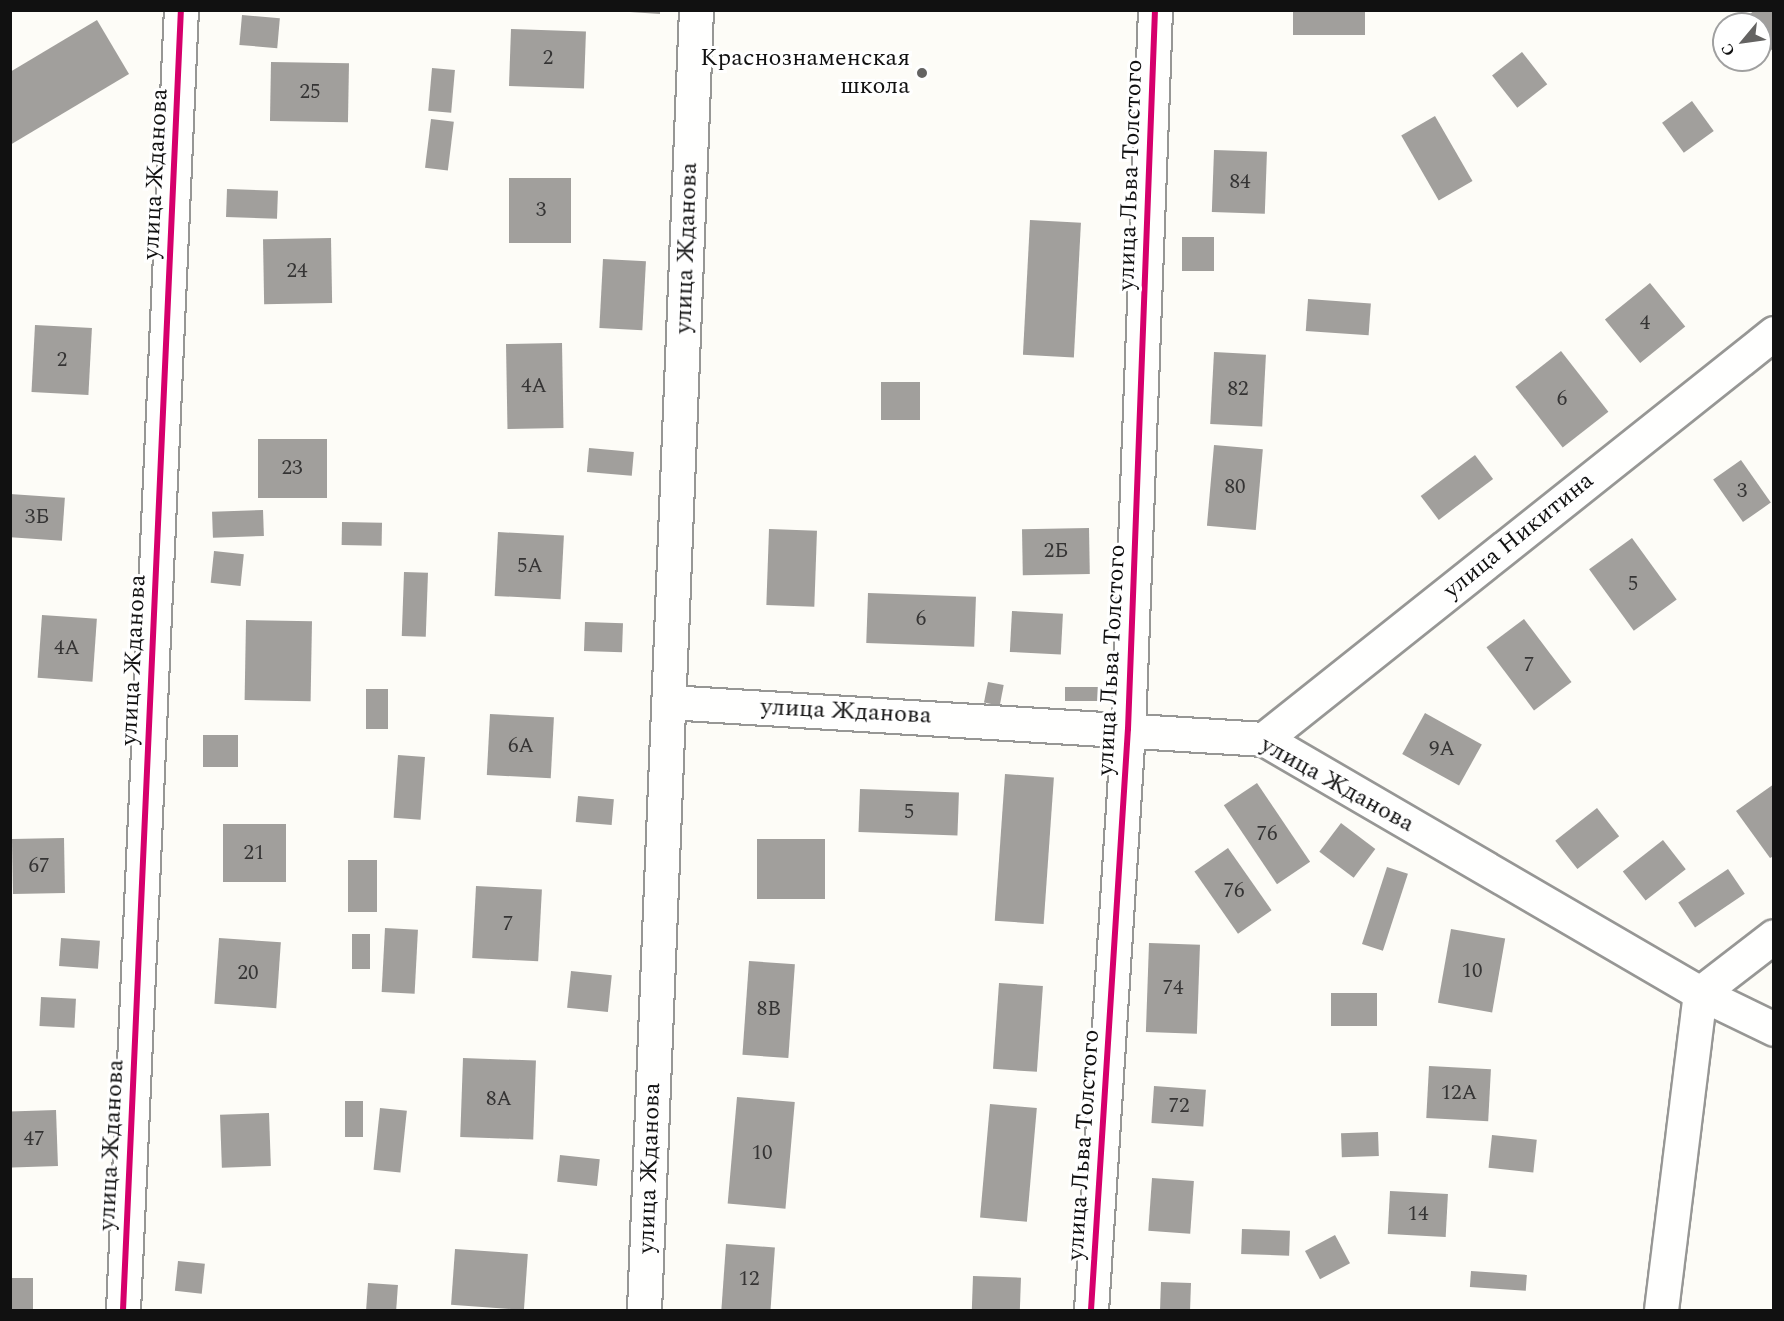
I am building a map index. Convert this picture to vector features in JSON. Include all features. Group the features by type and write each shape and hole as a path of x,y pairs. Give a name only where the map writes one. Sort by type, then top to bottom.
{"street":[{"name":"улица Жданова","path":"123,1311 181,10"},
{"name":"улица Жданова","path":"644,1311 696,10"},
{"name":"улица Льва Толстого","path":"1091,1311 1128,729 1155,10"},
{"name":"улица Никитина","path":"1264,739 1773,333"},
{"name":"улица Жданова","path":"669,702 1264,739 1700,993 1773,1029"},
{"path":"1661,1311 1700,993 1773,936"}],"building":[{"path":"630,10 660,10 660,14 630,12"},
{"path":"1293,10 1365,10 1365,35 1293,35"},
{"path":"1774,10 1774,48 1772,49 1772,12 1752,12"},
{"path":"242,15 280,18 277,48 239,45"},
{"path":"97,20 129,74 10,145 10,72"},
{"path":"511,29 586,32 584,89 509,86"},
{"path":"1522,52 1547,84 1517,108 1492,75"},
{"path":"271,62 349,63 348,122 270,121"},
{"path":"432,68 455,70 451,113 428,111"},
{"path":"1692,101 1714,131 1684,153 1662,123"},
{"path":"1435,116 1472,181 1439,200 1401,136"},
{"path":"431,119 454,122 448,170 425,168"},
{"path":"1214,150 1267,152 1265,214 1212,212"},
{"path":"509,178 571,178 571,243 509,243"},
{"path":"227,189 278,191 277,219 226,217"},
{"path":"1030,220 1081,223 1074,357 1023,355"},
{"path":"1182,237 1214,237 1214,271 1182,271"},
{"path":"331,238 332,303 264,304 263,239"},
{"path":"603,259 646,261 642,330 599,328"},
{"path":"1650,283 1685,327 1640,363 1605,320"},
{"path":"1308,299 1371,303 1369,335 1306,331"},
{"path":"35,325 92,328 88,395 31,392"},
{"path":"562,343 563,428 507,429 506,344"},
{"path":"1561,351 1608,412 1563,447 1515,387"},
{"path":"1214,352 1266,355 1262,427 1210,424"},
{"path":"881,382 920,382 920,420 881,420"},
{"path":"258,439 327,439 327,498 258,498"},
{"path":"1214,445 1263,449 1256,530 1207,526"},
{"path":"589,448 634,452 632,476 587,472"},
{"path":"1475,455 1493,479 1439,520 1421,496"},
{"path":"1741,460 1771,503 1743,522 1713,480"},
{"path":"10,494 65,498 62,541 10,537"},
{"path":"263,510 264,536 213,538 212,512"},
{"path":"342,522 382,523 382,546 342,545"},
{"path":"1089,528 1090,574 1023,575 1022,529"},
{"path":"769,529 817,531 814,607 766,605"},
{"path":"498,532 564,535 561,599 495,596"},
{"path":"1632,538 1677,599 1634,631 1589,569"},
{"path":"214,551 244,554 240,586 211,583"},
{"path":"404,572 428,573 426,637 402,636"},
{"path":"868,593 976,597 974,647 866,643"},
{"path":"1012,611 1063,614 1061,655 1010,652"},
{"path":"42,615 97,619 92,682 38,678"},
{"path":"1524,619 1572,682 1534,710 1486,647"},
{"path":"246,620 312,621 311,701 245,700"},
{"path":"585,622 623,623 622,652 584,651"},
{"path":"988,682 1004,685 1000,706 984,703"},
{"path":"1065,687 1099,687 1099,701 1065,701"},
{"path":"366,689 388,689 388,729 366,729"},
{"path":"1425,713 1482,745 1459,786 1402,754"},
{"path":"490,714 554,717 551,778 487,775"},
{"path":"203,735 238,735 238,767 203,767"},
{"path":"398,755 425,757 421,820 394,818"},
{"path":"1005,774 1054,777 1044,924 995,921"},
{"path":"1257,783 1310,862 1277,884 1224,805"},
{"path":"1774,784 1774,856 1770,858 1736,811"},
{"path":"860,789 959,792 957,835 858,832"},
{"path":"578,796 614,799 612,825 576,822"},
{"path":"1597,808 1619,836 1577,869 1555,841"},
{"path":"1341,823 1375,849 1354,878 1319,852"},
{"path":"223,824 286,824 286,882 223,882"},
{"path":"64,838 65,893 13,894 12,839"},
{"path":"757,839 825,839 825,899 757,899"},
{"path":"1663,840 1686,869 1646,901 1623,871"},
{"path":"1228,848 1272,910 1238,934 1194,872"},
{"path":"348,860 377,860 377,912 348,912"},
{"path":"1387,867 1408,874 1383,951 1362,944"},
{"path":"1728,869 1745,894 1695,927 1678,903"},
{"path":"476,886 542,889 538,961 472,958"},
{"path":"385,928 418,930 415,994 382,992"},
{"path":"1451,929 1505,939 1492,1012 1438,1003"},
{"path":"352,934 370,934 370,969 352,969"},
{"path":"61,938 100,941 98,969 59,966"},
{"path":"219,938 281,942 276,1008 214,1004"},
{"path":"1149,943 1200,945 1197,1034 1146,1032"},
{"path":"749,961 795,964 788,1058 742,1055"},
{"path":"571,971 612,975 608,1012 567,1008"},
{"path":"999,983 1043,986 1037,1072 993,1069"},
{"path":"1331,993 1377,993 1377,1026 1331,1026"},
{"path":"41,997 76,999 74,1028 39,1026"},
{"path":"463,1058 536,1061 533,1139 460,1137"},
{"path":"1429,1066 1491,1069 1488,1121 1426,1118"},
{"path":"1154,1086 1206,1090 1203,1127 1151,1123"},
{"path":"737,1097 795,1102 785,1209 728,1204"},
{"path":"345,1101 363,1101 363,1137 345,1137"},
{"path":"990,1104 1037,1108 1027,1222 980,1218"},
{"path":"380,1108 407,1111 400,1172 374,1170"},
{"path":"56,1110 58,1166 12,1168 10,1112"},
{"path":"269,1113 271,1166 222,1168 220,1115"},
{"path":"1378,1132 1379,1156 1342,1157 1341,1133"},
{"path":"1492,1135 1537,1140 1533,1173 1489,1168"},
{"path":"560,1155 600,1159 597,1186 557,1182"},
{"path":"1152,1178 1194,1181 1190,1234 1148,1231"},
{"path":"1390,1191 1448,1194 1446,1237 1388,1234"},
{"path":"1242,1229 1290,1231 1289,1256 1241,1254"},
{"path":"1335,1235 1350,1263 1320,1279 1305,1251"},
{"path":"726,1244 775,1247 771,1310 721,1310"},
{"path":"455,1249 528,1254 524,1310 451,1305"},
{"path":"178,1261 205,1264 202,1294 175,1291"},
{"path":"1471,1271 1527,1275 1526,1291 1470,1287"},
{"path":"973,1276 1021,1278 1020,1310 972,1310"},
{"path":"10,1278 33,1278 33,1310 10,1310"},
{"path":"1161,1282 1191,1283 1190,1310 1160,1310"},
{"path":"368,1283 398,1285 396,1310 366,1310"}],"cycle path":[{"path":"123,1310 181,10"},
{"path":"1091,1310 1128,729 1155,10"}],"place":[{"name":"Краснознаменская школа","path":"922,73"}]}
